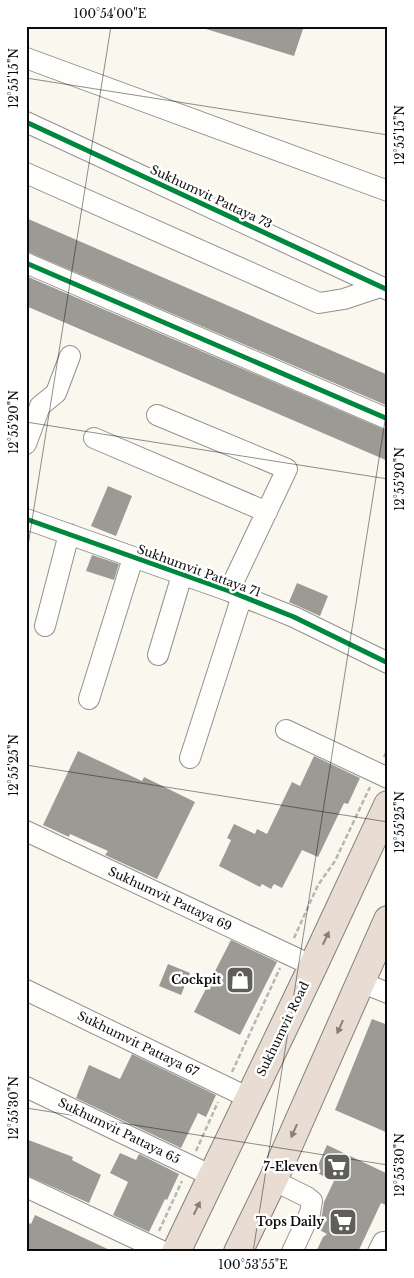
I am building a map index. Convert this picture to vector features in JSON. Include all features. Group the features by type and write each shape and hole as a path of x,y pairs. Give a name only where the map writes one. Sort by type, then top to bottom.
{"highway":[{"name":"Sukhumvit Road","path":"164,1250 237,1092 313,966 388,805"},
{"path":"238,1252 273,1180 388,920"}],"street":[{"path":"26,58 388,191"},
{"name":"Sukhumvit Pattaya 73","path":"26,122 384,288"},
{"path":"26,173 319,303 344,299 384,288"},
{"path":"26,263 388,419"},
{"path":"26,444 40,406 56,393 70,356"},
{"path":"157,414 287,469 267,512 236,594 190,758"},
{"path":"94,438 267,512"},
{"name":"Sukhumvit Pattaya 71","path":"26,519 236,594 294,617 388,663"},
{"path":"45,626 69,534"},
{"path":"89,699 133,558"},
{"path":"158,656 182,575"},
{"path":"286,730 382,775"},
{"name":"Sukhumvit Pattaya 69","path":"26,831 313,966"},
{"path":"360,982 388,993"},
{"name":"Sukhumvit Pattaya 67","path":"26,990 237,1092"},
{"name":"Sukhumvit Pattaya 65","path":"26,1087 201,1170"},
{"path":"273,1180 312,1201 310,1213 292,1252"},
{"path":"26,1187 164,1250"}],"path":[{"path":"164,1250 237,1092 286,954 318,885 335,861 382,775 388,749"}],"building":[{"path":"206,26 304,26 294,56 206,29"},
{"path":"26,218 388,375 388,406 26,251"},
{"path":"26,276 388,431 388,461 26,306"},
{"path":"108,486 132,496 116,536 91,526"},
{"path":"92,555 119,564 114,580 86,571"},
{"path":"297,583 328,596 320,616 289,602"},
{"path":"78,751 142,781 144,777 195,802 157,879 105,855 108,851 70,834 69,837 43,825"},
{"path":"314,756 360,778 348,804 344,803 318,857 302,850 282,888 274,884 271,889 262,884 260,887 219,866 231,840 227,838 234,824 255,834 257,829 267,834 292,782 300,786"},
{"name":"Cockpit","path":"231,940 277,962 240,1035 194,1012"},
{"path":"168,964 190,973 181,995 159,986"},
{"path":"372,1019 388,1025 388,1133 335,1110"},
{"path":"132,1054 216,1095 206,1117 198,1113 181,1148 76,1098 89,1065 120,1079"},
{"path":"26,1139 73,1157 72,1160 101,1175 89,1203 26,1175"},
{"path":"327,1145 388,1174 388,1206 381,1203 358,1252 316,1252 323,1237 327,1234 316,1228 322,1215 324,1202 334,1181 315,1172"},
{"path":"120,1153 136,1160 139,1154 179,1174 149,1232 113,1215 128,1182 110,1173"},
{"path":"35,1215 114,1252 26,1252 26,1222 31,1224"}],"cycle path":[{"path":"26,122 388,290"},
{"path":"26,263 388,419"},
{"path":"26,519 229,591 294,617 388,663"}],"place":[{"name":"Cockpit","path":"240,980"},
{"name":"7-Eleven","path":"337,1167"},
{"name":"Tops Daily","path":"343,1222"}]}
